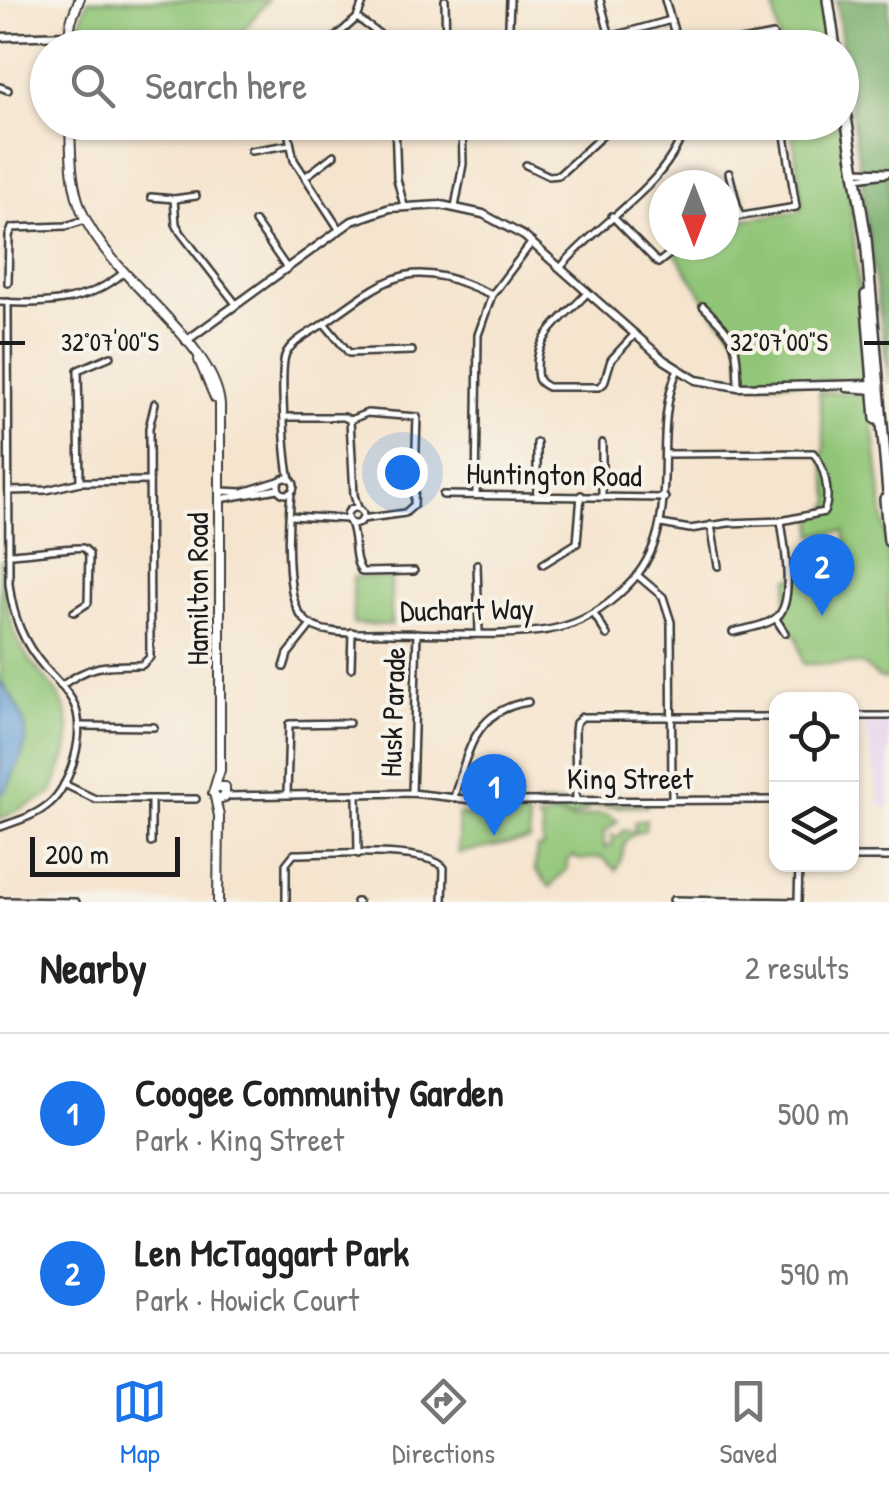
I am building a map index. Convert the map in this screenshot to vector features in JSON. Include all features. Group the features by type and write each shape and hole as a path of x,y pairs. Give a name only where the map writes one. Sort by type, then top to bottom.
{"main road":[{"path":"71,30 79,0"},
{"path":"828,0 832,30"},
{"name":"Hamilton Road","path":"71,140 73,176 95,238 198,356 212,378 219,409 222,792 218,902"},
{"path":"850,140 866,239 889,540"},
{"path":"876,387 889,504"}],"street":[{"path":"343,30 357,18 364,0"},
{"path":"445,0 446,30"},
{"path":"509,30 510,0"},
{"path":"600,0 608,30"},
{"path":"665,0 674,30"},
{"path":"357,18 374,30"},
{"path":"635,30 671,20"},
{"path":"0,37 30,36"},
{"path":"0,87 8,90"},
{"path":"288,140 305,177 339,229"},
{"path":"395,140 397,180 404,206"},
{"path":"456,207 463,168 462,140"},
{"path":"526,165 549,176 559,175 598,140"},
{"path":"560,267 665,167 681,140"},
{"path":"739,212 740,216 796,207 786,140"},
{"path":"251,151 288,144"},
{"path":"305,177 334,156"},
{"path":"855,174 889,173"},
{"path":"151,197 196,196"},
{"path":"174,199 180,233 236,304"},
{"path":"188,343 286,267 364,216 404,206 456,207 489,217 532,242 635,334 696,380 738,387 876,387"},
{"path":"612,216 649,254"},
{"path":"8,283 8,236 12,228 66,226 86,220"},
{"path":"255,222 286,267"},
{"path":"476,495 478,335 492,295 532,242"},
{"path":"0,827 52,802 64,784 78,747 80,726 73,702 20,633 12,611 4,302 78,298 106,286 123,273"},
{"path":"220,495 294,486 287,466 285,417 285,356 293,345 377,285 401,275 441,274 492,295"},
{"path":"588,292 542,341 537,358 542,384 548,388 600,387 614,356 635,334"},
{"path":"703,306 732,336 738,350 738,387"},
{"path":"324,323 348,352 412,351"},
{"path":"80,482 78,370 111,356"},
{"name":"Duchart Way","path":"311,624 333,632 549,630 594,614 637,575 661,524 665,498 665,408 678,370"},
{"path":"61,686 97,665 142,665 150,656 149,428 155,403"},
{"path":"285,417 418,417 414,506 405,513 290,516"},
{"path":"350,420 358,566 362,572 414,571"},
{"path":"536,443 537,494"},
{"path":"602,443 602,495"},
{"path":"661,524 680,529 780,521 824,512 828,503 820,460 812,453 665,454"},
{"path":"284,667 288,654 311,624 297,611 292,599 290,516 282,487 287,466"},
{"path":"282,487 290,478"},
{"path":"10,490 47,490 80,482 149,482"},
{"name":"Huntington Road","path":"443,495 665,498"},
{"path":"543,564 577,542 580,495"},
{"path":"733,632 776,619 782,610 787,569 780,521"},
{"path":"711,525 718,566"},
{"path":"8,554 84,548 89,554 88,603 74,612"},
{"path":"477,564 479,632"},
{"path":"637,575 659,592 670,615 672,800"},
{"path":"594,614 606,636"},
{"path":"776,619 785,634"},
{"path":"351,668 352,632"},
{"name":"Husk Parade","path":"412,793 417,633"},
{"path":"454,797 470,748 482,726 498,710 528,702"},
{"path":"576,800 578,720 589,716 769,716"},
{"path":"859,716 889,716"},
{"path":"288,794 289,724 349,723"},
{"path":"80,726 154,727"},
{"path":"64,784 95,799 196,800"},
{"name":"King Street","path":"222,792 412,793 480,800 769,800"},
{"path":"357,795 358,854"},
{"path":"150,800 151,843"},
{"path":"286,902 286,864 291,855 358,854 398,854 439,862 444,868 443,902"},
{"path":"859,857 889,857"},
{"path":"672,900 797,902 798,872"},
{"path":"0,901 76,902"}],"shaded area":[{"path":"864,721 889,721 889,807 881,807"}],"green space":[{"path":"88,0 268,0 244,30 77,30"},
{"path":"773,0 825,0 829,30 777,30"},
{"path":"836,0 889,0 889,383 855,140 859,140 859,30 840,30"},
{"path":"793,140 845,140 867,374 862,380 746,383 741,377 741,350 735,334 715,314 679,260 739,260 739,220 800,211"},
{"path":"819,392 861,393 870,398 889,566 889,679 879,678 862,664 803,664 797,637 783,622 789,578 850,568 844,531 813,535 814,517 825,515 831,501 822,455 825,449"},
{"path":"0,561 6,561 7,599 16,636 60,698 67,716 69,743 51,794 0,819"},
{"path":"353,577 391,577 391,625 353,624"},
{"path":"647,803 588,807 570,818 537,813 537,804"},
{"path":"598,814 618,821 604,832 604,848 612,845 612,835 618,837 624,830 634,832 635,822 646,819 645,830 626,841 616,870 602,857 580,860 573,856 550,887 535,869 537,848 543,847 542,824 537,820 556,815 573,820"},
{"path":"458,815 528,816 530,840 458,853"}],"water":[{"path":"0,679 19,710 26,733 21,757 0,795"}],"place":[{"name":"Len McTaggart Park","path":"822,616"},
{"name":"Coogee Community Garden","path":"494,836"}]}
